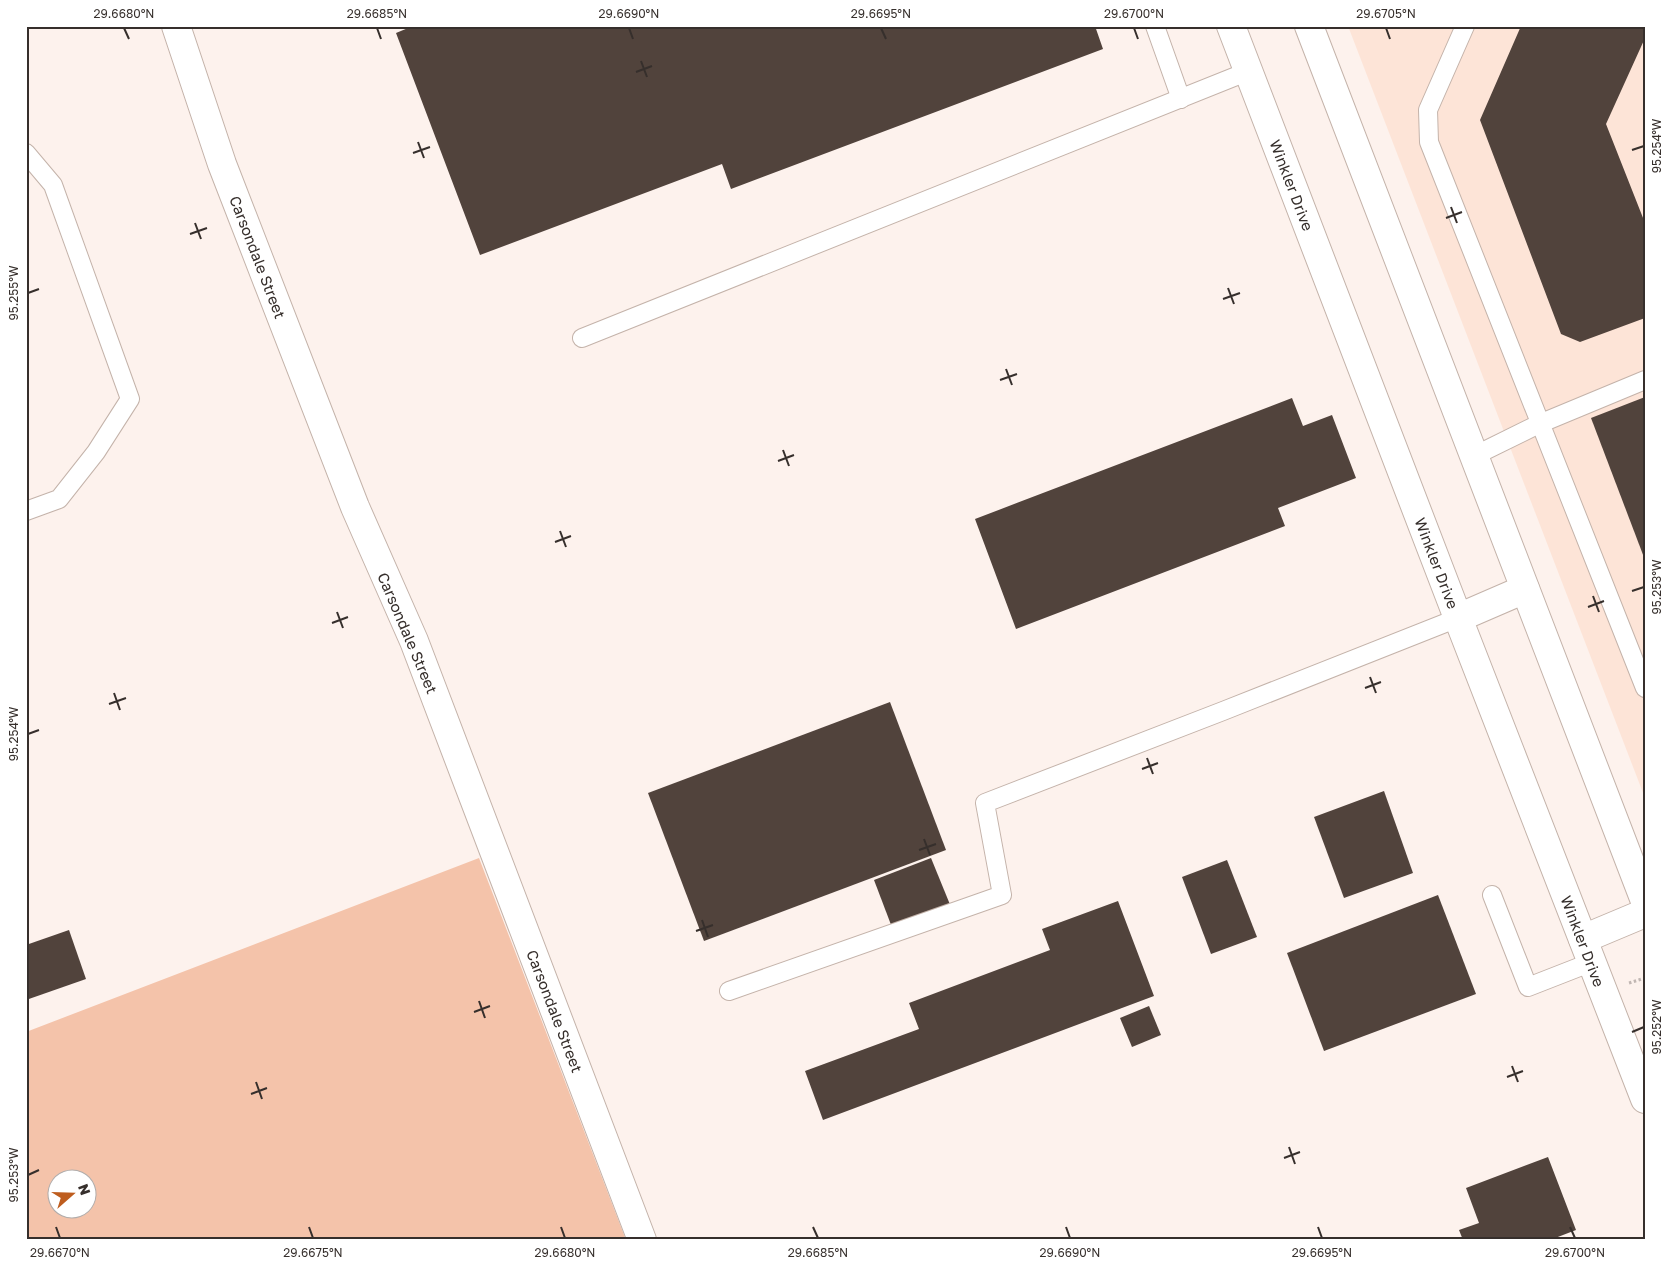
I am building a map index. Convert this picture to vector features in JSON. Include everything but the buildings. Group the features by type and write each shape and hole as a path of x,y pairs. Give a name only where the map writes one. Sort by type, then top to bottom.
{"main road":[{"name":"Carsondale Street","path":"176,26 236,201 355,507 414,641 642,1240"},
{"name":"Winkler Drive","path":"1231,26 1645,1099"},
{"path":"1309,26 1645,901"},
{"path":"1458,618 1525,589"},
{"path":"1587,951 1645,912"}],"lane":[{"path":"1155,26 1181,98"},
{"path":"1465,26 1428,110 1429,142 1645,688"},
{"path":"582,338 1249,71"},
{"path":"26,154 52,185 130,399 96,452 59,499 26,511"},
{"path":"1474,456 1539,424 1645,380"},
{"path":"729,991 1002,896 985,803 1458,618"},
{"path":"1492,895 1528,987 1587,951"}],"path":[{"path":"1624,985 1645,978"}],"shaded area":[{"path":"1348,26 1645,26 1645,798"},
{"path":"479,858 626,1240 26,1240 26,1032"}]}
